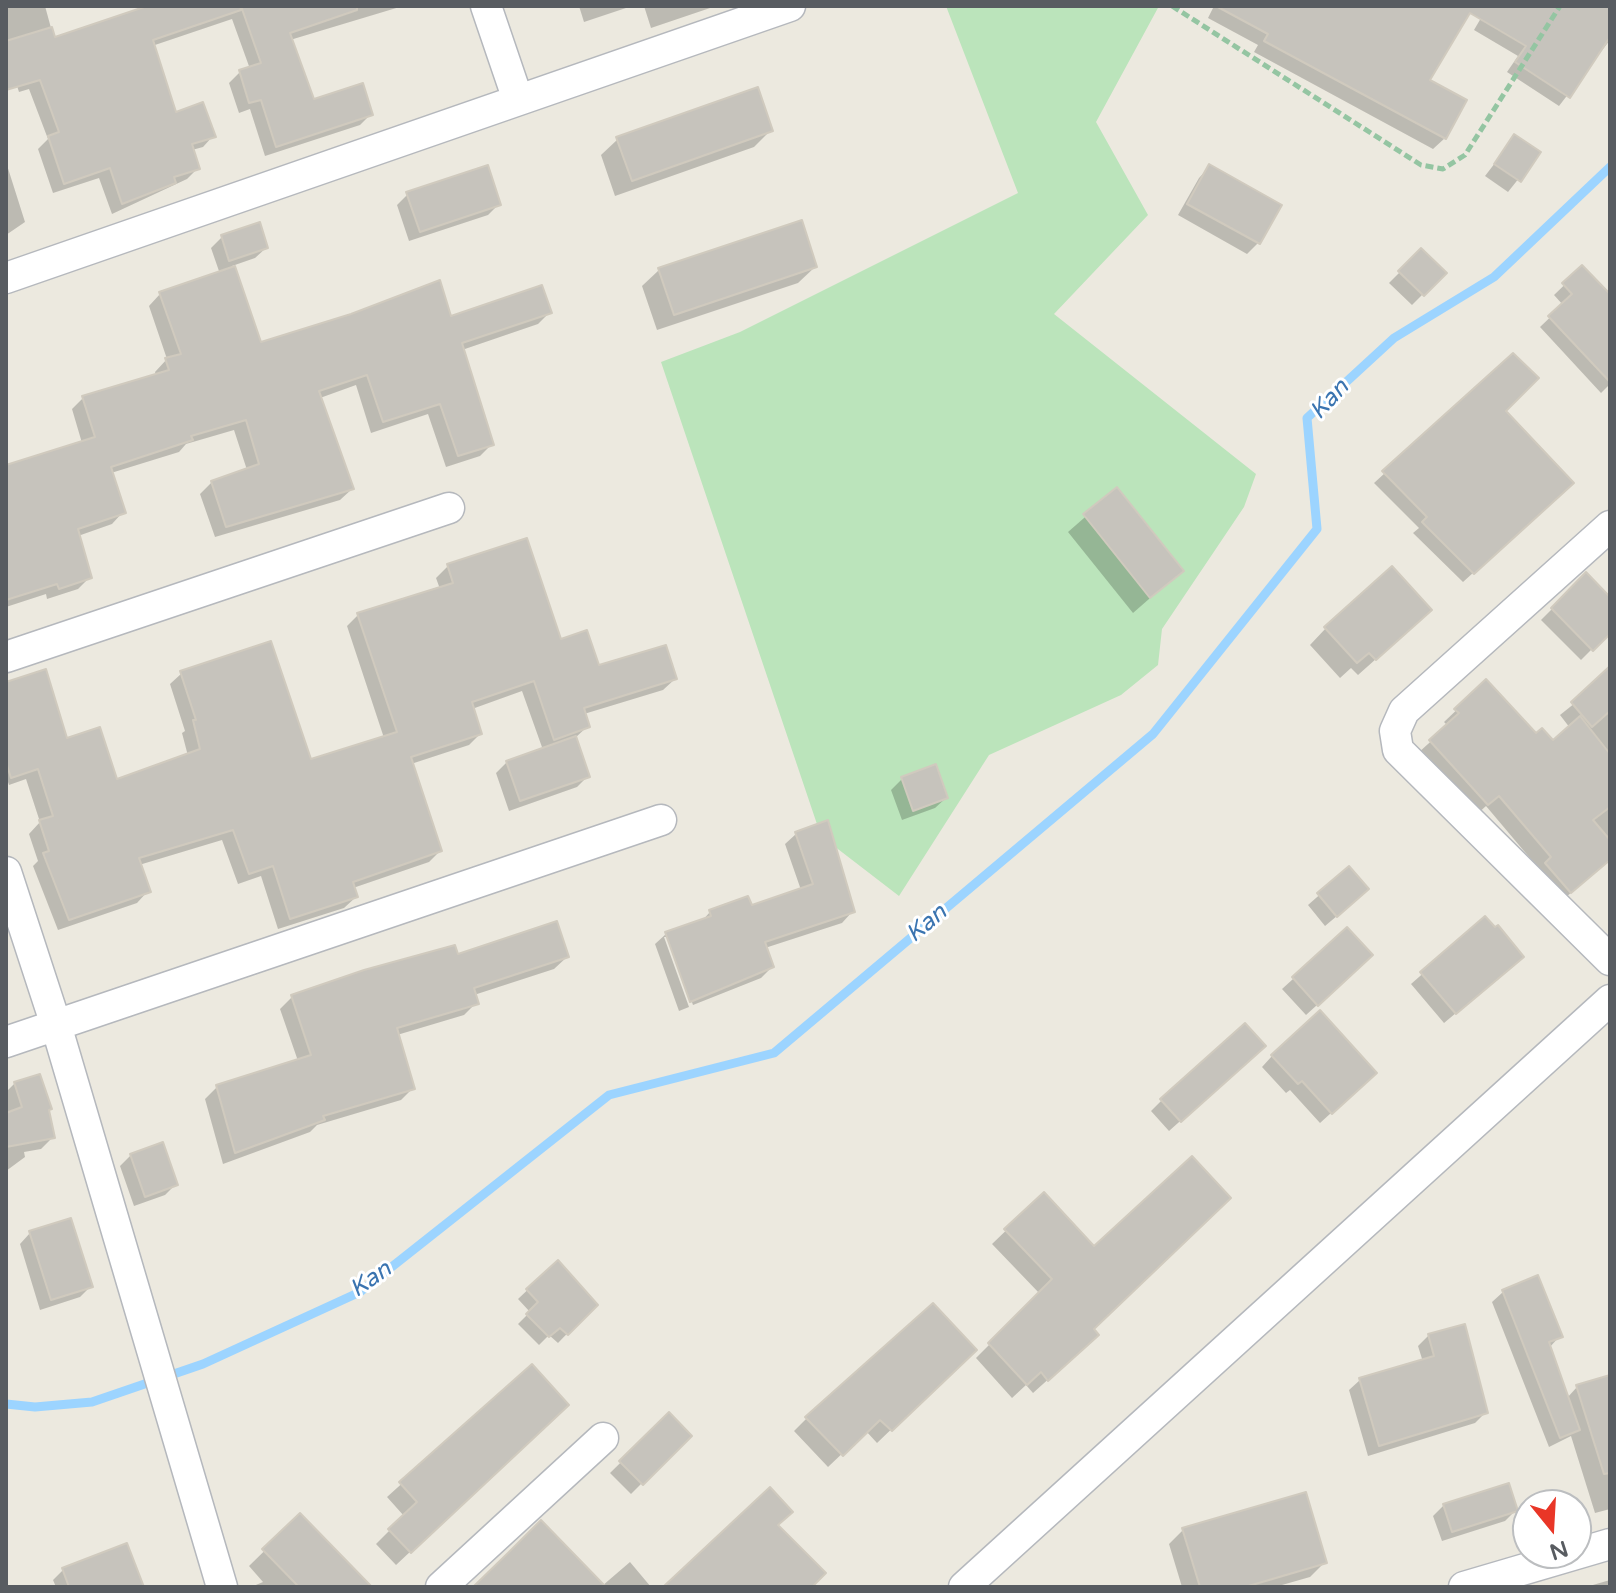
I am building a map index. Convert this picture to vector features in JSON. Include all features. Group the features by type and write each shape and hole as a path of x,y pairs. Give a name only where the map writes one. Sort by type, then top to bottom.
{"street":[{"path":"486,6 518,100"},
{"path":"6,278 790,6"},
{"path":"6,657 449,508"},
{"path":"1610,526 1404,711 1395,731 1398,750 1610,960"},
{"path":"6,1042 661,820"},
{"path":"6,872 56,1025 222,1587"},
{"path":"964,1587 1610,1000"},
{"path":"441,1587 603,1438"},
{"path":"1464,1587 1610,1544"}],"path":[{"path":"1172,6 1421,165 1443,169 1465,155 1560,6"}],"green space":[{"path":"946,6 1159,6 1096,122 1148,215 1054,314 1256,474 1244,507 1162,629 1158,665 1121,695 989,755 899,896 821,836 661,362 740,332 1018,193"}],"building":[{"path":"147,6 240,6 241,10 153,40 176,112 203,102 216,137 192,144 200,169 174,177 176,183 122,204 110,168 64,184 48,136 59,132 40,80 6,90 6,41 52,27 55,37"},
{"path":"241,6 357,6 357,10 290,33 314,99 363,83 373,115 276,147 261,100 249,103 239,70 261,63"},
{"path":"1216,6 1610,6 1610,37 1570,98 1515,62 1526,46 1470,13 1430,80 1467,100 1446,139 1264,41 1268,34"},
{"path":"758,87 773,131 632,181 616,137"},
{"path":"1514,134 1541,152 1521,182 1494,164"},
{"path":"1209,164 1282,205 1260,244 1187,204"},
{"path":"488,165 501,205 420,232 406,192"},
{"path":"802,220 817,267 674,315 658,268"},
{"path":"260,222 268,248 229,261 221,235"},
{"path":"1421,248 1447,273 1424,296 1398,271"},
{"path":"1582,265 1610,294 1610,382 1548,316 1572,294 1562,283"},
{"path":"235,266 261,342 351,314 440,280 451,316 542,285 552,313 462,343 494,445 458,456 440,404 383,422 367,375 319,391 354,489 226,527 211,481 259,464 246,420 191,436 193,440 111,467 126,513 78,529 92,578 59,589 57,584 6,600 6,465 95,437 82,396 169,370 165,358 181,354 159,292"},
{"path":"1513,353 1539,378 1506,411 1574,483 1474,574 1422,522 1427,517 1382,471"},
{"path":"1117,487 1184,571 1150,598 1083,514"},
{"path":"527,538 561,639 587,630 599,665 666,645 677,679 584,708 590,727 554,740 534,681 472,702 482,734 411,757 442,851 353,882 358,897 290,919 273,866 249,874 233,830 139,858 151,892 69,920 43,853 49,851 39,820 53,816 38,769 11,778 6,762 6,682 46,669 67,738 100,727 117,779 200,749 193,720 196,720 180,671 271,641 311,759 397,732 357,613 453,583 447,564"},
{"path":"1392,566 1432,610 1376,660 1369,653 1357,663 1324,627"},
{"path":"1586,572 1610,597 1610,634 1593,651 1551,608"},
{"path":"1610,666 1610,711 1592,727 1571,702"},
{"path":"1486,679 1536,733 1542,728 1553,740 1580,716 1610,754 1610,807 1593,820 1610,840 1610,860 1571,893 1545,863 1551,857 1499,796 1488,805 1429,740 1459,713 1454,709"},
{"path":"576,736 590,777 520,801 506,761"},
{"path":"936,764 948,798 913,811 901,777"},
{"path":"828,820 855,912 765,942 774,967 690,1002 665,932 711,916 709,910 748,896 752,905 813,884 795,832"},
{"path":"1349,866 1369,889 1337,917 1317,893"},
{"path":"1485,916 1495,927 1498,925 1524,957 1456,1014 1420,972"},
{"path":"557,921 569,957 474,988 479,1004 397,1028 415,1089 323,1116 325,1120 235,1153 216,1085 311,1055 291,995 364,970 455,945 458,954"},
{"path":"1347,927 1373,955 1318,1006 1292,977"},
{"path":"1320,1010 1377,1073 1332,1114 1302,1081 1298,1084 1271,1055"},
{"path":"1245,1023 1266,1046 1181,1122 1160,1099"},
{"path":"40,1074 52,1109 49,1110 55,1138 6,1147 6,1113 22,1107 14,1082"},
{"path":"163,1142 178,1185 145,1197 130,1154"},
{"path":"1192,1156 1231,1198 1094,1329 1099,1335 1048,1381 1041,1372 1027,1385 988,1343 1052,1279 1004,1229 1044,1192 1094,1246"},
{"path":"71,1218 93,1287 51,1300 29,1231"},
{"path":"558,1260 598,1305 568,1335 560,1328 549,1337 526,1314 538,1302 526,1289"},
{"path":"1538,1275 1563,1337 1549,1342 1580,1430 1560,1438 1502,1290"},
{"path":"933,1303 977,1350 892,1431 880,1420 843,1456 805,1417"},
{"path":"1465,1324 1488,1413 1379,1446 1359,1378 1434,1356 1428,1334"},
{"path":"532,1364 569,1405 411,1553 388,1529 417,1502 399,1482"},
{"path":"1610,1375 1610,1473 1604,1474 1576,1385"},
{"path":"669,1412 692,1436 643,1485 619,1461"},
{"path":"1509,1483 1512,1492 1512,1513 1452,1532 1443,1504"},
{"path":"770,1487 793,1512 778,1525 826,1573 812,1587 663,1587"},
{"path":"1306,1492 1327,1563 1245,1587 1200,1587 1182,1528"},
{"path":"300,1513 372,1587 299,1587 262,1549"},
{"path":"541,1520 606,1587 473,1587 509,1552"},
{"path":"127,1543 144,1587 69,1587 62,1568"}],"waterway":[{"name":"Kan","path":"6,1404 35,1407 92,1402 203,1364 360,1292 609,1095 774,1053 1153,734 1317,529 1307,418 1394,338 1494,277 1610,167"}]}
